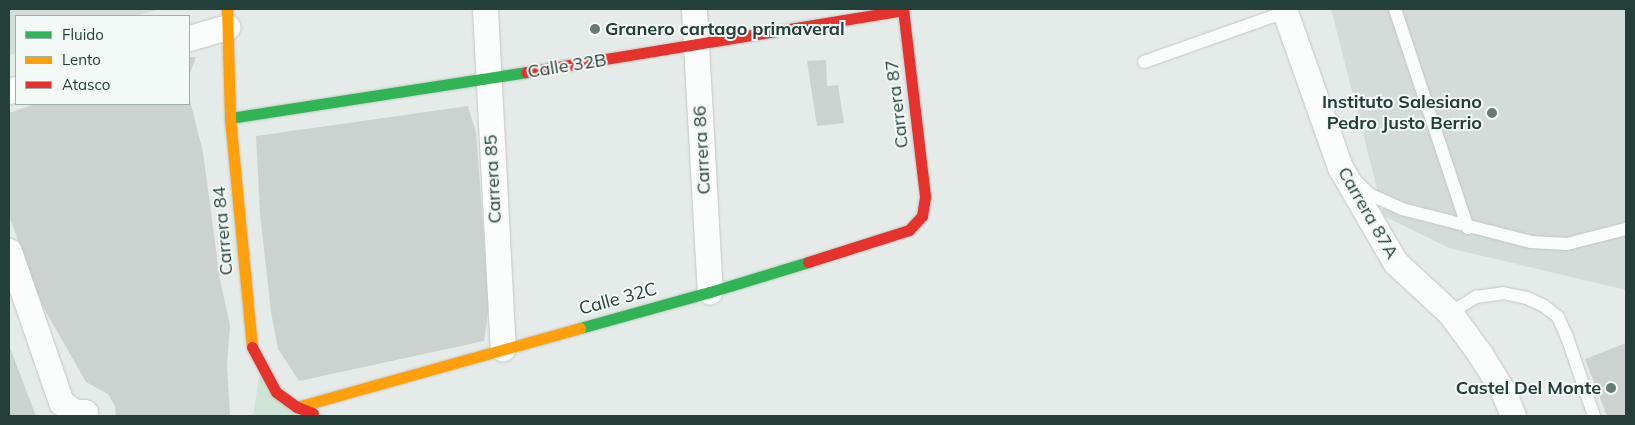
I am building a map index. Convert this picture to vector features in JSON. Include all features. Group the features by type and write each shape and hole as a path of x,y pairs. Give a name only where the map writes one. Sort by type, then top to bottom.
{"street":[{"name":"Carrera 85","path":"485,9 487,78 503,349"},
{"name":"Carrera 86","path":"694,9 710,292"},
{"name":"Calle 32B","path":"230,118 695,46 903,9"},
{"name":"Carrera 87","path":"903,9 925,196"},
{"name":"Carrera 87A","path":"1284,10 1340,167 1395,262 1450,313 1480,354 1502,391 1513,416"},
{"path":"190,37 227,18"},
{"name":"Carrera 84","path":"227,18 230,118 252,348 276,392 297,406 322,416"},
{"name":"Calle 32C","path":"297,406 710,292 909,230 922,216 925,196"},
{"path":"9,251 61,402 75,412 85,412"}],"lane":[{"path":"1395,9 1468,228"},
{"path":"1144,62 1284,10"},
{"path":"1340,167 1371,195 1402,209 1468,228 1531,242 1567,244 1626,229"},
{"path":"1450,313 1476,297 1503,293 1527,298 1544,306 1558,317 1567,337 1594,416"}],"shaded area":[{"path":"9,9 160,9 139,15 15,15 15,53 9,55"},
{"name":"Instituto Salesiano Pedro Justo Berrio","path":"1331,9 1626,9 1626,290 1449,248 1384,216"}],"green space":[{"path":"261,364 276,392 327,416 253,416"}],"building":[{"path":"190,57 196,57 190,73"},
{"path":"826,60 827,86 838,85 844,123 817,126 807,61"},
{"path":"190,101 203,152 220,280 230,325 227,365 230,416 116,416 115,406 108,394 86,382 42,305 9,216 9,113 32,105 190,105"},
{"path":"468,106 476,133 489,306 484,341 299,381 278,349 271,312 260,214 256,136"},
{"name":"Castel Del Monte","path":"1626,343 1626,416 1607,416 1585,359"},
{"path":"9,345 29,398 36,416 9,416"}],"traffic: fast":[{"path":"230,118 526,72"},
{"path":"580,328 710,292 808,262"}],"traffic: slow":[{"path":"227,9 230,118 252,347"},
{"path":"297,407 580,328"}],"traffic: jam":[{"path":"808,262 909,230 922,216 925,196 903,9"},
{"path":"526,72 903,10"},
{"path":"252,347 276,392 297,407 313,413"}],"place":[{"name":"Granero cartago primaveral","path":"595,29"},
{"name":"Instituto Salesiano Pedro Justo Berrio","path":"1492,113"},
{"name":"Castel Del Monte","path":"1611,388"}]}
